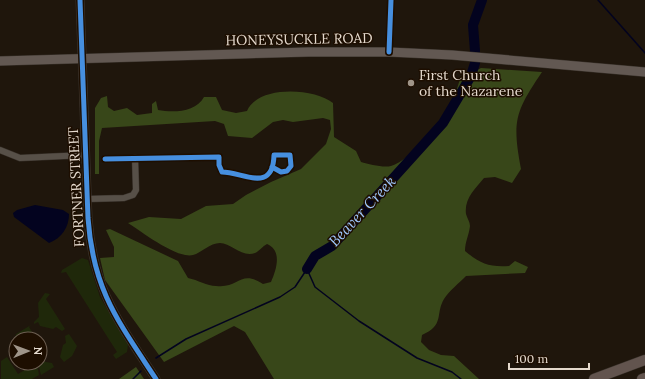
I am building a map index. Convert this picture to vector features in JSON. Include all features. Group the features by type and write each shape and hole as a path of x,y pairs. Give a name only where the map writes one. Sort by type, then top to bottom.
{"highway":[{"path":"594,379 645,360"}],"main road":[{"name":"HONEYSUCKLE ROAD","path":"0,61 309,52 389,52 452,55 645,72"}],"street":[{"name":"FORTNER STREET","path":"80,0 87,199 91,250 102,289 117,320 156,379"},
{"path":"389,52 391,0"},
{"path":"0,150 20,158 86,155"},
{"path":"105,159 218,157 222,172 231,172 257,179 266,176 272,167"},
{"path":"87,199 124,198 133,195 136,190 135,158"}],"green space":[{"path":"481,68 542,72 526,97 518,118 517,139 521,169 512,183 495,177 484,178 468,199 466,209 470,226 465,251 485,264 509,266 515,261 528,267 525,273 466,276 444,299 441,304 437,323 429,331 422,335 421,342 429,350 441,355 454,356 479,379 274,379 245,332 234,326 164,362 105,280 100,258 114,257 114,247 106,230 110,229 178,261 188,278 206,284 213,286 224,286 249,278 263,284 271,282 277,260 275,251 267,244 256,252 246,254 228,245 216,243 196,254 186,255 169,249 128,223 149,217 181,219 206,206 233,204 246,195 271,182 301,169 326,144 331,129 330,120 323,118 293,122 283,120 273,122 252,138 228,136 224,124 215,121 102,128 99,141 99,174 95,174 95,108 101,98 107,96 108,107 114,111 127,108 137,115 152,113 152,104 156,101 158,110 177,111 196,106 204,97 216,97 222,110 236,113 247,111 253,103 262,97 274,93 300,92 313,94 333,103 334,137 356,151 361,162 376,166 391,166 408,156 435,127 454,97 460,79"},
{"path":"82,258 88,260 100,297 128,345 127,352 116,359 113,355 117,352 66,272 61,273 62,270"},
{"path":"45,293 50,294 46,299 65,329 62,331 56,327 53,329 40,326 38,322 34,324 39,317 38,303"},
{"path":"31,325 29,327 31,331 21,331"},
{"path":"69,334 77,346 72,356 64,362 60,357 63,345 66,343 65,336"},
{"path":"7,357 8,371 16,371 18,374 23,371 38,371 39,375 32,379 1,379 1,361"},
{"path":"48,362 52,363 54,367 48,371"},
{"path":"136,367 144,379 119,379"},
{"path":"40,371 48,371 41,375"}],"water":[{"path":"35,205 63,210 69,214 68,223 64,232 54,241 49,243 14,217 13,213 17,210"}],"waterway":[{"name":"Beaver Creek","path":"475,51 473,25 482,0"},
{"path":"598,0 645,53"},
{"name":"Beaver Creek","path":"307,269 315,256 332,246 443,123 471,76 475,63"},
{"path":"307,269 315,287 359,321 417,358 452,372 461,379"},
{"name":"Beaver Creek","path":"156,358 186,339 280,297 295,287 307,269"},
{"name":"Beaver Creek","path":"133,379 141,371"}],"cycle path":[{"path":"80,0 88,218 95,265 102,285 119,322 156,379"},
{"path":"389,52 391,0"},
{"path":"105,159 219,157 219,165 222,172 247,177 263,178 268,174 272,167 274,155 290,155 291,166 287,171 281,172 272,167"}],"place":[{"name":"First Church of the Nazarene","path":"411,83"}]}
